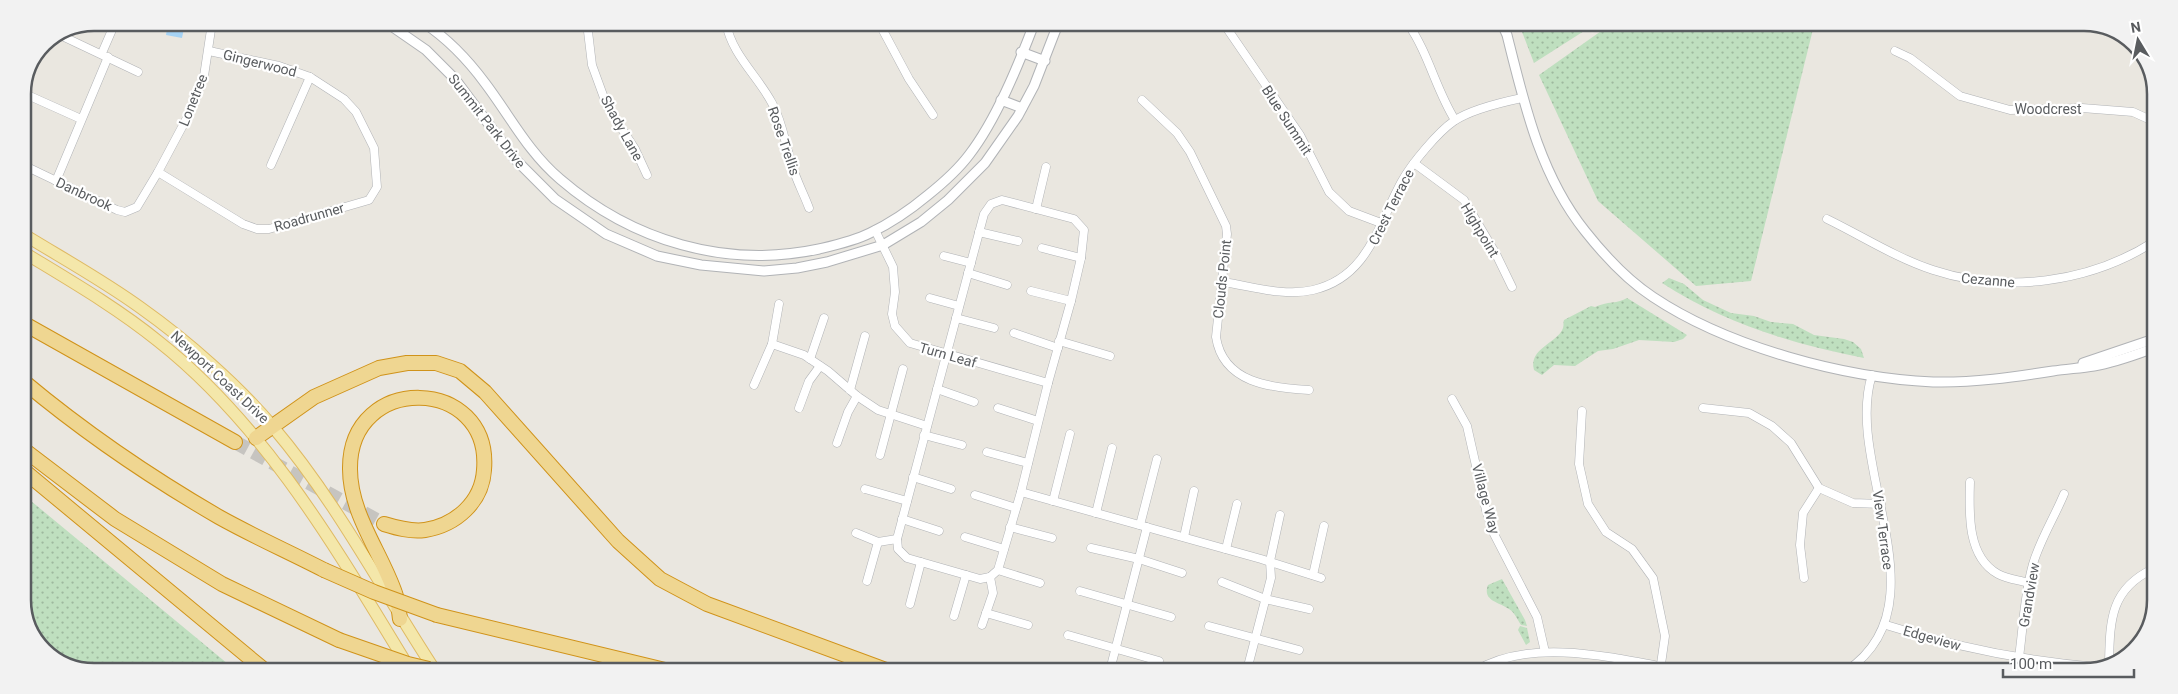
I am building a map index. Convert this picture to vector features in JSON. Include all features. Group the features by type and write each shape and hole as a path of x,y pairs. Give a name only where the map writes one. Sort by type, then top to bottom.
{"highway":[{"path":"31,327 235,442"},
{"path":"256,438 314,397 379,368 407,363 436,363 460,371 485,392 618,541 660,579 707,604 867,663"},
{"path":"31,388 74,423 146,472 220,518 324,570 374,592 437,615 636,663"},
{"path":"384,524 403,530 425,530 447,523 464,513 476,497 484,478 486,455 480,436 470,419 454,407 437,400 417,398 398,400 382,407 365,420 356,434 350,450 350,472 353,492 369,538 395,593 400,619"},
{"path":"31,455 115,519 222,584 339,640 405,663"},
{"path":"31,477 255,663"}],"main road":[{"name":"Newport Coast Drive","path":"31,240 141,307 242,393 273,426 332,505 400,619 430,663"},
{"name":"Newport Coast Drive","path":"31,257 111,306 159,341 209,388 256,438 313,513 406,663"}],"street":[{"path":"56,181 81,119 112,31"},
{"name":"Lonetree","path":"158,172 189,114 204,76 211,31"},
{"name":"Summit Park Drive","path":"399,31 426,50 455,79 514,158 555,199 606,234 658,256 701,265 764,271 797,268 827,262 882,245 921,222 948,200 985,163 1022,108 1045,61 1056,31"},
{"name":"Summit Park Drive","path":"435,31 470,64 540,160 597,208 640,230 695,249 759,256 794,254 849,242 875,230 913,208 955,172 970,155 1001,100 1031,31"},
{"name":"Shady Lane","path":"588,31 592,65 607,106 635,149 647,175"},
{"name":"Rose Trellis","path":"727,31 736,52 757,80 778,117 792,166 810,208"},
{"path":"883,31 933,115"},
{"name":"Blue Summit","path":"1229,31 1300,136 1329,192 1349,211 1381,223"},
{"path":"1413,31 1419,40 1438,89 1454,120"},
{"path":"1505,31 1531,129 1557,186 1584,229 1611,260 1653,297 1690,318 1741,341 1814,364 1872,375 1934,382 2004,378 2096,366 2147,350"},
{"path":"69,37 138,72"},
{"name":"Gingerwood","path":"209,51 279,66 310,77 344,99 356,112 374,148 377,187"},
{"name":"Woodcrest","path":"1895,51 1910,58 1960,96 2010,110 2082,108 2133,112 2147,118"},
{"path":"1022,52 1045,61"},
{"name":"Gingerwood","path":"271,165 310,77"},
{"path":"31,96 81,119"},
{"name":"Crest Terrace","path":"1223,282 1291,292 1313,290 1349,274 1370,248 1403,179 1428,146 1454,120 1491,106 1522,98"},
{"path":"1001,100 1022,108"},
{"name":"Clouds Point","path":"1142,100 1177,133 1190,152 1221,212 1227,234 1216,336 1219,350 1224,359 1241,375 1255,383 1272,387 1309,390"},
{"name":"Highpoint","path":"1414,163 1464,200 1496,254 1512,287"},
{"path":"1036,209 1046,166"},
{"name":"Danbrook","path":"31,169 110,207 125,212 137,207 158,172"},
{"name":"Roadrunner","path":"158,172 243,224 257,229 269,229 369,200 377,187"},
{"path":"1002,200 1036,209 1074,219 1084,230 1081,258 1021,492 998,570 990,577 980,579 907,558 898,549 897,539 984,214 990,204 1002,200"},
{"name":"Cezanne","path":"1827,219 1902,258 1931,270 1965,280 2000,283 2033,282 2068,276 2104,266 2147,246"},
{"name":"Turn Leaf","path":"875,230 893,266 895,292 892,314 895,326 910,343 1048,383"},
{"path":"979,232 1018,241"},
{"path":"1042,248 1081,258"},
{"path":"944,256 971,263"},
{"path":"968,273 1007,285"},
{"path":"1031,291 1071,301"},
{"path":"930,298 959,306"},
{"path":"754,384 772,344 780,304"},
{"path":"810,359 824,318"},
{"path":"956,318 994,328"},
{"path":"1014,333 1110,356"},
{"path":"850,390 865,336"},
{"path":"2071,368 2147,341"},
{"path":"772,344 804,355 878,410 927,426"},
{"path":"799,408 808,381 820,366"},
{"path":"880,455 903,369"},
{"name":"View Terrace","path":"1855,663 1867,653 1886,625 1890,587 1887,542 1881,504 1870,459 1866,419 1866,404 1872,375"},
{"path":"936,389 974,402"},
{"path":"837,442 848,412 857,396"},
{"name":"Village Way","path":"1452,399 1467,426 1486,510 1494,534 1538,617 1545,652"},
{"path":"998,408 1038,421"},
{"path":"1703,408 1750,413 1772,426 1791,443 1818,488 1853,504 1881,504"},
{"path":"1582,411 1579,464 1588,504 1606,532 1632,549 1653,578 1665,636 1661,663"},
{"path":"1053,501 1070,434"},
{"path":"924,435 962,445"},
{"path":"1096,513 1112,448"},
{"path":"986,452 1028,463"},
{"path":"1111,663 1139,559 1157,459"},
{"path":"913,477 951,489"},
{"path":"1970,482 1969,515 1977,555 1998,574 2029,583"},
{"path":"1804,578 1800,545 1803,513 1818,488"},
{"path":"865,489 907,501"},
{"path":"1184,537 1194,491"},
{"path":"1021,492 1270,561 1317,576 1324,526"},
{"name":"Grandview","path":"2019,663 2029,583 2039,545 2064,494"},
{"path":"975,495 1016,508"},
{"path":"1226,549 1237,504"},
{"path":"1248,663 1271,578 1270,561 1280,514"},
{"path":"902,519 939,531"},
{"path":"1010,527 1052,538"},
{"path":"856,533 878,542 897,539"},
{"path":"965,537 1004,549"},
{"path":"867,581 878,542"},
{"path":"1091,548 1139,559 1182,573"},
{"path":"910,604 921,562"},
{"path":"998,570 1040,583"},
{"path":"2109,657 2110,628 2114,607 2125,588 2140,575 2147,572"},
{"path":"954,616 966,575"},
{"path":"982,625 993,593 990,577"},
{"path":"1222,582 1266,599 1309,609"},
{"path":"1080,591 1171,617"},
{"path":"986,613 1028,625"},
{"name":"Edgeview","path":"1886,625 1964,648 2063,663"},
{"path":"1209,626 1254,640 1299,650"},
{"path":"1068,635 1158,661"},
{"path":"1494,663 1504,659 1545,652 1607,656 1636,663"}],"green space":[{"path":"1522,31 1584,31 1534,63"},
{"path":"1601,31 1813,31 1751,281 1696,286 1598,201 1539,75"},
{"path":"1669,278 1684,284 1703,300 1731,313 1754,316 1771,322 1793,324 1814,335 1853,342 1861,349 1864,358 1785,339 1734,320 1685,297 1662,283"},
{"path":"1627,298 1687,335 1683,339 1674,342 1639,340 1613,349 1598,351 1575,366 1554,365 1542,375 1534,370 1533,362 1535,356 1556,338 1563,328 1564,320 1591,306 1595,307"},
{"path":"31,501 227,663 94,663 70,658 53,647 36,624 31,604"},
{"path":"1502,579 1527,626 1521,625 1511,611 1487,595 1488,585"},
{"path":"1520,626 1527,628 1530,642 1526,645 1518,630"}],"water":[{"path":"167,31 183,31 182,38 166,35"}],"tunnel":[{"path":"235,442 384,524"}]}
